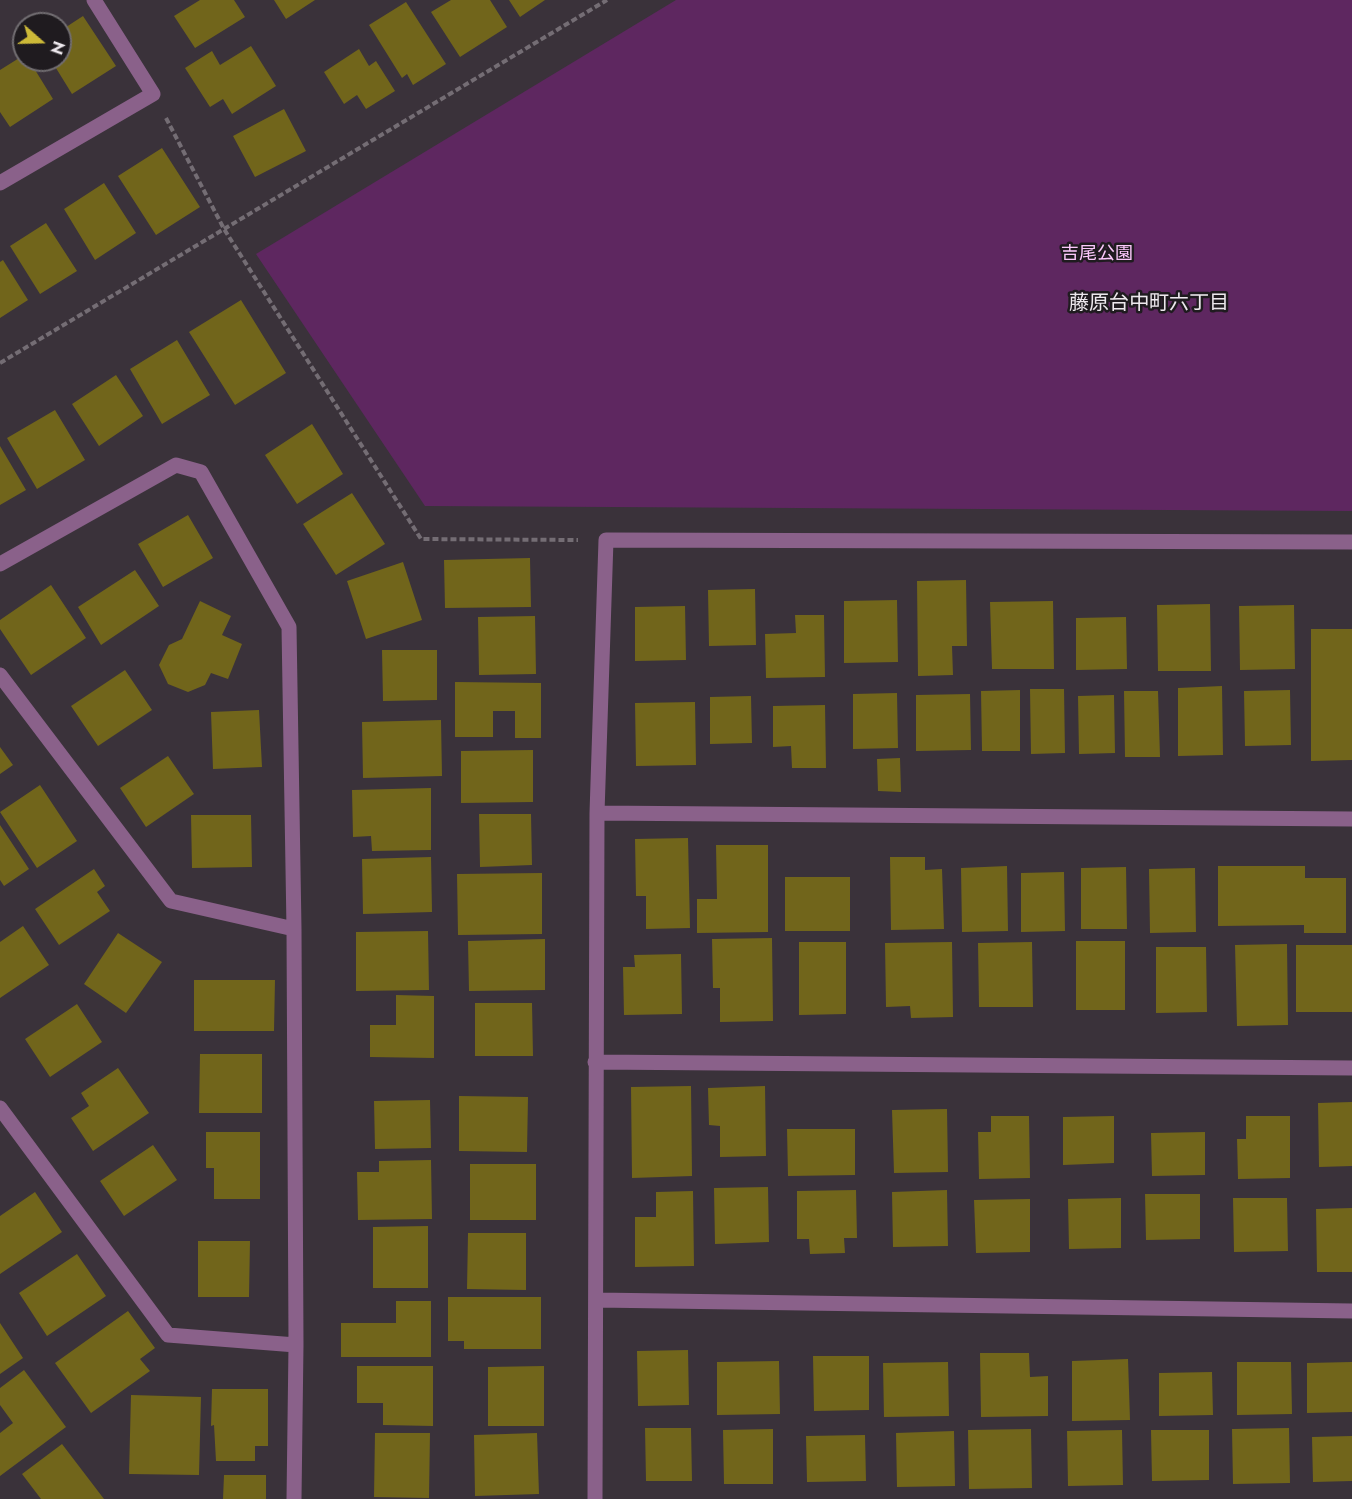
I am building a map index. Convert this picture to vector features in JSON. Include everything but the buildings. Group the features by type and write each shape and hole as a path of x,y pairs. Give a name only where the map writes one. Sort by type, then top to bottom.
{"street":[{"path":"0,183 153,94 94,0"},
{"path":"0,564 176,465 201,472 289,627 294,929 296,1345 294,1499"},
{"path":"595,1499 597,813 606,540 1352,542"},
{"path":"0,675 171,901 294,929"},
{"path":"597,813 1352,819"},
{"path":"595,1062 1352,1068"},
{"path":"0,1108 168,1335 296,1345"},
{"path":"597,1300 1352,1311"}],"path":[{"path":"0,363 607,0"},
{"path":"153,94 224,229 421,539 606,540"}],"green space":[{"name":"吉尾公園","path":"676,0 1352,0 1352,511 425,506 256,254"}],"district":[{"name":"藤原台中町六丁目","path":"1149,304"}]}
